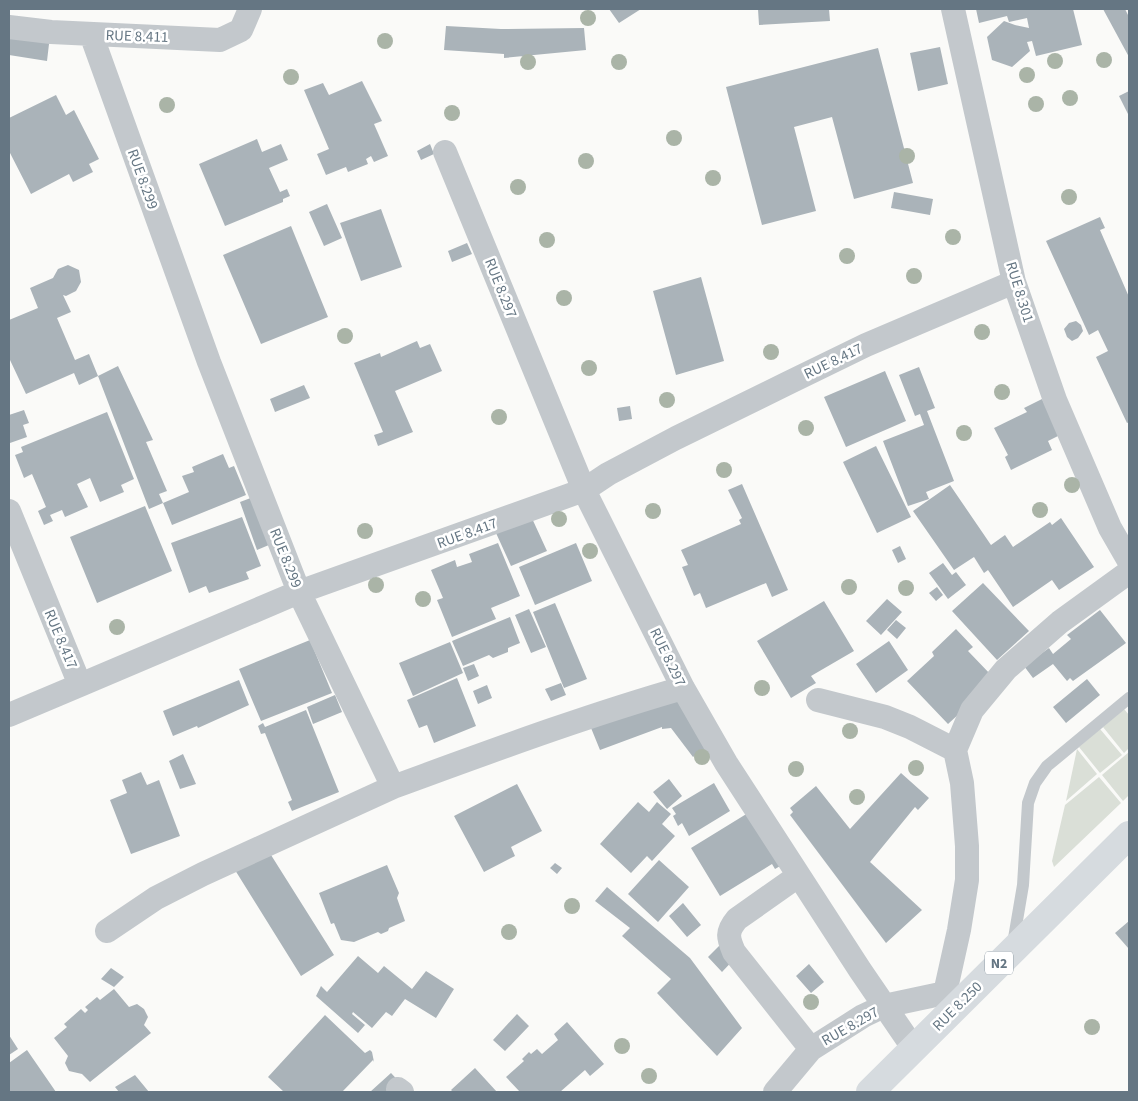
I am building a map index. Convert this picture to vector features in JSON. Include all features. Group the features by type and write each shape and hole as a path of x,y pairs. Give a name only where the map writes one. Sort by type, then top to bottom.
{"highway":[{"name":"RUE 8.250","path":"870,1092 914,1048 955,995 1013,949 1129,835"}],"street":[{"name":"RUE 8.411","path":"9,27 91,34 220,40 240,30 250,9"},
{"name":"RUE 8.301","path":"953,9 1014,282 1055,400 1110,528 1129,561"},
{"name":"RUE 8.299","path":"91,34 208,362 299,592 393,787"},
{"name":"RUE 8.297","path":"445,152 584,490 683,688 726,762 798,876 884,1006 863,1016 810,1049 775,1092"},
{"name":"RUE 8.417","path":"9,511 80,685 299,592 584,490 608,474 676,438 866,345 1014,282"},
{"path":"914,1048 884,1006 955,995 959,930 967,880 967,846 962,783 955,750 972,710 1006,669 1060,622 1129,572"},
{"path":"9,716 80,685"},
{"path":"107,931 156,898 203,874 393,787 529,737 621,706 683,688"},
{"path":"818,700 885,717 910,727 955,750"},
{"path":"798,876 737,920 730,927 729,939 734,952 810,1049"}],"lane":[{"path":"1013,949 1023,885 1028,802 1035,783 1047,766 1129,698"}],"shaded area":[{"path":"1124,709 1129,715 1129,748 1124,753 1103,727"},
{"path":"1100,729 1122,755 1100,773 1079,747"},
{"path":"1077,749 1097,774 1066,801"},
{"path":"1129,752 1129,795 1123,801 1102,775"},
{"path":"1099,777 1121,803 1054,867 1052,861 1065,805"}],"building":[{"path":"609,9 641,9 619,23"},
{"path":"758,9 829,9 830,21 759,25"},
{"path":"976,9 1073,9 1082,45 1036,56 1032,41 1027,42 1030,51 1012,67 992,60 987,37 1004,21 1029,28 1027,18 1009,22 1007,16 979,23"},
{"path":"1103,9 1125,9 1129,17 1129,57"},
{"path":"9,22 51,27 47,61 9,55"},
{"path":"446,26 501,29 584,28 586,50 504,58 504,54 444,50"},
{"path":"940,47 948,84 918,91 910,53"},
{"path":"878,48 913,183 854,199 832,117 794,127 816,211 762,225 726,87"},
{"path":"362,81 382,121 374,124 388,156 374,162 371,156 366,159 368,164 348,172 346,167 326,175 317,154 329,149 304,90 323,83 329,95"},
{"path":"1129,91 1129,116 1119,96"},
{"path":"56,95 66,115 74,110 99,159 89,164 93,172 73,182 69,174 31,194 9,151 9,118"},
{"path":"257,139 262,152 281,144 288,160 269,168 280,192 287,189 290,196 283,199 283,202 225,226 199,164"},
{"path":"430,144 434,154 421,160 417,151"},
{"path":"894,192 933,199 930,215 891,208"},
{"path":"327,204 342,238 324,246 309,212"},
{"path":"381,209 402,267 361,281 340,223"},
{"path":"1100,217 1105,228 1100,230 1129,297 1129,422 1127,423 1096,357 1108,351 1098,330 1089,335 1046,241"},
{"path":"291,226 328,317 261,344 223,255"},
{"path":"467,243 472,254 452,262 448,251"},
{"path":"68,265 79,270 81,282 76,291 66,296 63,295 71,312 57,318 75,360 89,354 98,376 79,385 74,373 26,394 9,360 9,320 38,308 30,288 53,278 58,269"},
{"path":"701,277 724,361 676,375 653,291"},
{"path":"1076,321 1081,325 1083,331 1078,338 1072,341 1067,337 1064,329 1069,323"},
{"path":"417,341 420,348 430,344 442,371 395,391 413,432 378,446 374,435 383,432 354,363 380,353 381,357"},
{"path":"118,366 153,440 146,442 167,491 159,494 163,503 149,509 98,376"},
{"path":"919,367 935,408 927,411 954,481 926,492 929,499 908,506 883,441 924,425 920,414 915,416 899,375"},
{"path":"885,371 906,421 846,447 824,397"},
{"path":"304,385 310,398 275,412 270,399"},
{"path":"1042,399 1060,435 1048,441 1052,450 1011,470 1005,457 1008,455 994,428 1027,412 1024,408"},
{"path":"630,406 632,419 619,421 617,408"},
{"path":"24,410 29,423 23,425 27,437 10,443 9,415"},
{"path":"107,412 134,479 121,485 124,492 100,502 90,478 77,484 88,507 65,517 62,510 50,515 53,521 44,525 38,511 46,507 32,474 24,478 15,455 23,452 21,447"},
{"path":"876,446 911,517 877,533 843,462"},
{"path":"223,454 229,468 234,466 246,495 172,525 163,503 189,492 182,476 194,472 192,467"},
{"path":"742,484 788,590 772,597 766,583 706,608 700,593 694,596 682,567 688,565 681,550 741,524 739,520 742,518 728,490"},
{"path":"950,485 991,545 1005,535 1013,547 1050,522 1052,525 1061,518 1094,567 1059,590 1052,580 1013,607 988,570 984,573 974,557 954,570 913,511"},
{"path":"259,495 276,542 257,550 240,502"},
{"path":"145,506 172,571 97,603 70,537"},
{"path":"530,514 547,551 511,566 496,533"},
{"path":"242,517 261,566 246,572 249,579 209,593 206,586 189,593 171,543"},
{"path":"498,543 520,596 491,608 496,619 452,637 437,600 443,598 431,570 455,560 457,567 472,562 469,554"},
{"path":"576,543 592,581 535,605 519,567"},
{"path":"900,546 906,559 898,563 892,550"},
{"path":"943,563 952,575 956,572 966,585 948,599 929,573"},
{"path":"983,583 1029,631 997,660 952,611"},
{"path":"937,587 943,595 936,601 929,593"},
{"path":"887,599 902,612 881,635 866,621"},
{"path":"824,601 854,651 811,676 816,683 791,698 757,641"},
{"path":"555,603 587,679 564,688 533,612"},
{"path":"529,609 546,647 531,653 515,615"},
{"path":"1100,610 1126,643 1073,681 1070,678 1067,681 1053,664 1033,678 1024,666 1049,648 1053,654 1071,639 1067,635"},
{"path":"510,617 520,643 508,648 508,652 493,658 489,655 463,666 452,641"},
{"path":"896,620 906,628 897,639 887,630"},
{"path":"956,629 973,647 968,651 992,676 973,701 948,724 907,681 934,656 932,652"},
{"path":"310,640 332,693 261,721 239,669"},
{"path":"889,641 908,670 876,693 856,664"},
{"path":"450,642 463,673 413,696 399,663"},
{"path":"474,664 479,676 468,681 463,668"},
{"path":"457,678 476,726 434,743 427,725 419,728 407,700"},
{"path":"1087,679 1100,695 1066,723 1053,707"},
{"path":"239,680 249,705 198,728 197,726 173,736 163,711"},
{"path":"561,683 566,695 551,701 545,689"},
{"path":"487,685 492,698 478,704 473,691"},
{"path":"335,695 342,712 313,724 307,707"},
{"path":"668,695 686,700 717,752 708,758 702,750 693,757 671,728 662,729 662,727 600,750 589,723"},
{"path":"306,710 339,792 292,811 288,802 292,800 265,733 261,734 258,726 263,723 265,727"},
{"path":"183,754 196,784 180,789 169,761"},
{"path":"141,772 147,785 159,780 180,836 131,854 110,800 127,793 122,780"},
{"path":"901,773 929,798 918,810 915,807 870,862 922,910 886,943 790,815 793,812 790,808 816,786 850,829"},
{"path":"669,779 682,796 667,809 653,792"},
{"path":"714,783 730,811 689,836 682,823 678,826 673,816 676,814 672,808"},
{"path":"517,784 542,831 511,847 515,856 484,872 454,816"},
{"path":"638,802 649,812 657,802 671,814 662,824 675,836 652,861 647,856 631,873 600,844"},
{"path":"761,805 794,858 775,869 772,864 720,896 691,848"},
{"path":"271,855 334,955 301,976 235,870"},
{"path":"659,860 689,887 658,922 628,894"},
{"path":"555,863 562,868 557,874 550,868"},
{"path":"387,865 399,893 397,898 405,921 381,934 378,932 354,942 341,940 334,923 331,924 319,893"},
{"path":"607,887 690,958 742,1028 717,1056 657,993 671,979 622,936 630,928 595,901"},
{"path":"683,903 701,925 687,937 669,916"},
{"path":"1129,921 1129,949 1115,933"},
{"path":"726,939 740,953 722,972 708,957"},
{"path":"358,956 378,973 384,966 412,989 426,971 454,989 436,1018 405,999 392,1016 386,1012 372,1028 353,1012 352,1014 365,1025 358,1033 316,996 321,986 327,992"},
{"path":"809,964 824,982 811,993 796,976"},
{"path":"111,968 124,977 114,987 101,979"},
{"path":"114,989 129,1007 137,1004 144,1009 148,1017 144,1025 151,1033 90,1082 82,1074 69,1071 65,1063 68,1056 54,1038 67,1027 64,1024 81,1009 85,1013 88,1010 85,1007 97,997 100,1000"},
{"path":"517,1014 529,1026 505,1051 493,1040"},
{"path":"325,1015 365,1053 370,1050 374,1062 373,1060 342,1092 284,1092 268,1077"},
{"path":"567,1022 604,1064 590,1076 585,1070 560,1092 520,1092 506,1077 524,1061 522,1059 529,1052 531,1054 537,1049 542,1054 558,1040 554,1034"},
{"path":"9,1035 18,1049 9,1055"},
{"path":"27,1050 56,1092 9,1092 9,1063"},
{"path":"475,1068 497,1092 453,1092 451,1090"},
{"path":"391,1073 407,1092 370,1092"},
{"path":"135,1075 149,1092 119,1092 115,1087"}]}
